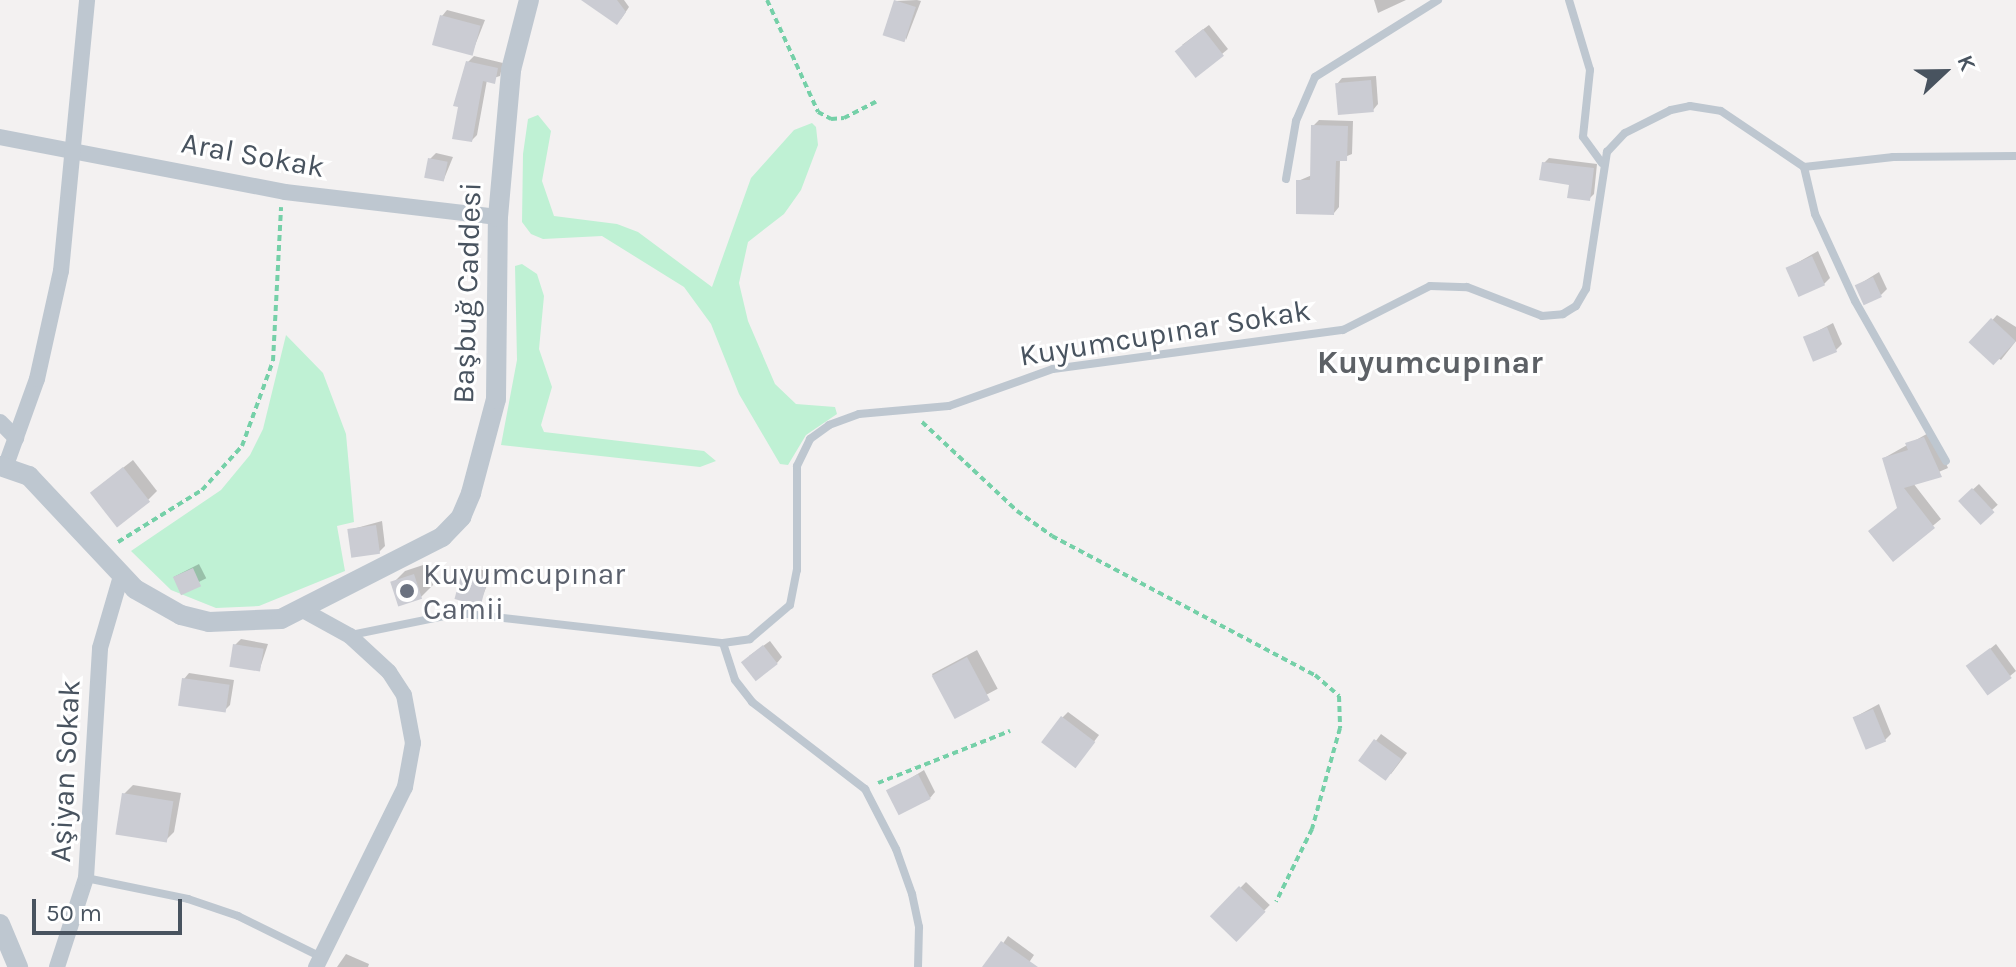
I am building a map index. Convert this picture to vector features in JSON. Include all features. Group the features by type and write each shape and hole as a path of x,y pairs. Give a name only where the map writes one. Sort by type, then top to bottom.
{"street":[{"path":"3,465 16,438 56,298 87,0"},
{"name":"Başbuğ Caddesi","path":"3,465 29,476 121,576 158,604 209,622 259,623 301,609 424,549 461,517 480,467 496,399 498,217 511,70 529,0"},
{"name":"Aral Sokak","path":"0,137 285,192 498,217"},
{"path":"0,422 16,438"},
{"name":"Aşiyan Sokak","path":"57,967 86,878 100,648 121,576"},
{"path":"301,609 350,636 389,672 404,695 413,743 411,766 318,962"},
{"path":"0,924 18,967"}],"lane":[{"path":"1286,179 1296,121 1315,77 1438,0"},
{"path":"1569,0 1590,70 1583,137 1602,163 1625,133 1690,106 1739,119 1804,167 1815,214 1855,301 1946,461"},
{"path":"1804,167 1893,157 2016,156"},
{"name":"Kuyumcupınar Sokak","path":"350,636 433,615 492,614 723,643 765,630 790,605 797,570 797,466 810,439 845,417 912,413 949,406 1053,369 1343,330 1430,286 1467,287 1542,316 1563,314 1576,306 1586,289 1602,163"},
{"path":"723,643 735,680 752,702 865,789 896,849 912,894 919,927 918,967"},
{"path":"86,878 188,899 238,916 318,962"}],"path":[{"path":"767,0 818,112 831,119 844,118 876,102"},
{"path":"99,553 202,490 242,446 273,361 276,241 285,192"},
{"path":"912,413 1017,511 1052,536 1315,675 1339,696 1340,728 1312,829 1276,902"},
{"path":"865,789 1010,731"}],"green space":[{"path":"538,115 551,131 542,181 554,216 617,224 638,232 712,287 751,178 794,130 812,123 816,127 818,145 801,190 784,214 748,242 739,283 748,321 775,384 796,404 835,407 837,414 806,435 788,465 780,464 739,394 711,324 684,287 602,236 543,239 531,234 522,222 523,154 528,119"},
{"path":"522,264 537,274 544,296 539,349 552,387 541,425 544,432 704,451 716,461 700,467 501,445 517,360 515,266"},
{"path":"286,335 323,373 346,434 354,522 337,526 345,571 259,606 216,608 171,590 131,551 221,490 250,455 263,429"}],"building":[{"path":"581,0 617,0 626,12 617,25"},
{"path":"894,0 916,7 904,42 883,35"},
{"path":"440,15 481,26 473,56 432,45"},
{"path":"1203,29 1224,56 1196,78 1175,51"},
{"path":"466,61 498,68 495,84 483,81 472,142 452,139 458,107 453,106"},
{"path":"1371,80 1374,112 1338,115 1335,83"},
{"path":"1311,125 1348,126 1347,161 1336,161 1334,215 1296,214 1296,180 1310,180"},
{"path":"428,158 448,162 444,181 424,178"},
{"path":"1542,162 1594,168 1590,201 1567,198 1569,185 1539,180"},
{"path":"1812,256 1825,285 1799,297 1786,268"},
{"path":"1873,277 1882,297 1864,305 1855,285"},
{"path":"1991,318 2016,341 1993,365 1968,342"},
{"path":"1827,327 1837,352 1813,362 1803,337"},
{"path":"1924,437 1942,477 1904,488 1935,528 1893,562 1868,531 1897,508 1882,458 1908,450 1905,443"},
{"path":"123,467 150,502 117,528 90,493"},
{"path":"1972,488 1995,512 1981,525 1958,501"},
{"path":"376,525 380,554 351,558 347,529"},
{"path":"193,568 201,586 181,595 173,577"},
{"path":"462,571 488,578 481,606 454,599"},
{"name":"Kuyumcupınar Camii","path":"414,574 422,599 398,606 390,582"},
{"path":"233,644 264,649 260,672 229,667"},
{"path":"763,645 778,664 756,681 741,662"},
{"path":"1990,648 2012,678 1987,696 1966,666"},
{"path":"967,657 990,700 955,719 932,676"},
{"path":"182,678 230,685 226,712 178,706"},
{"path":"1873,709 1886,741 1866,750 1853,717"},
{"path":"1061,716 1095,742 1075,768 1041,742"},
{"path":"1374,739 1402,759 1386,781 1358,761"},
{"path":"918,774 931,799 899,815 886,790"},
{"path":"122,793 173,801 167,843 115,834"},
{"path":"1239,886 1266,912 1236,942 1210,916"},
{"path":"1001,941 1038,967 982,967"}],"place":[{"name":"Kuyumcupınar Camii","path":"407,591"}],"district":[{"name":"Kuyumcupınar","path":"1430,363"}]}
